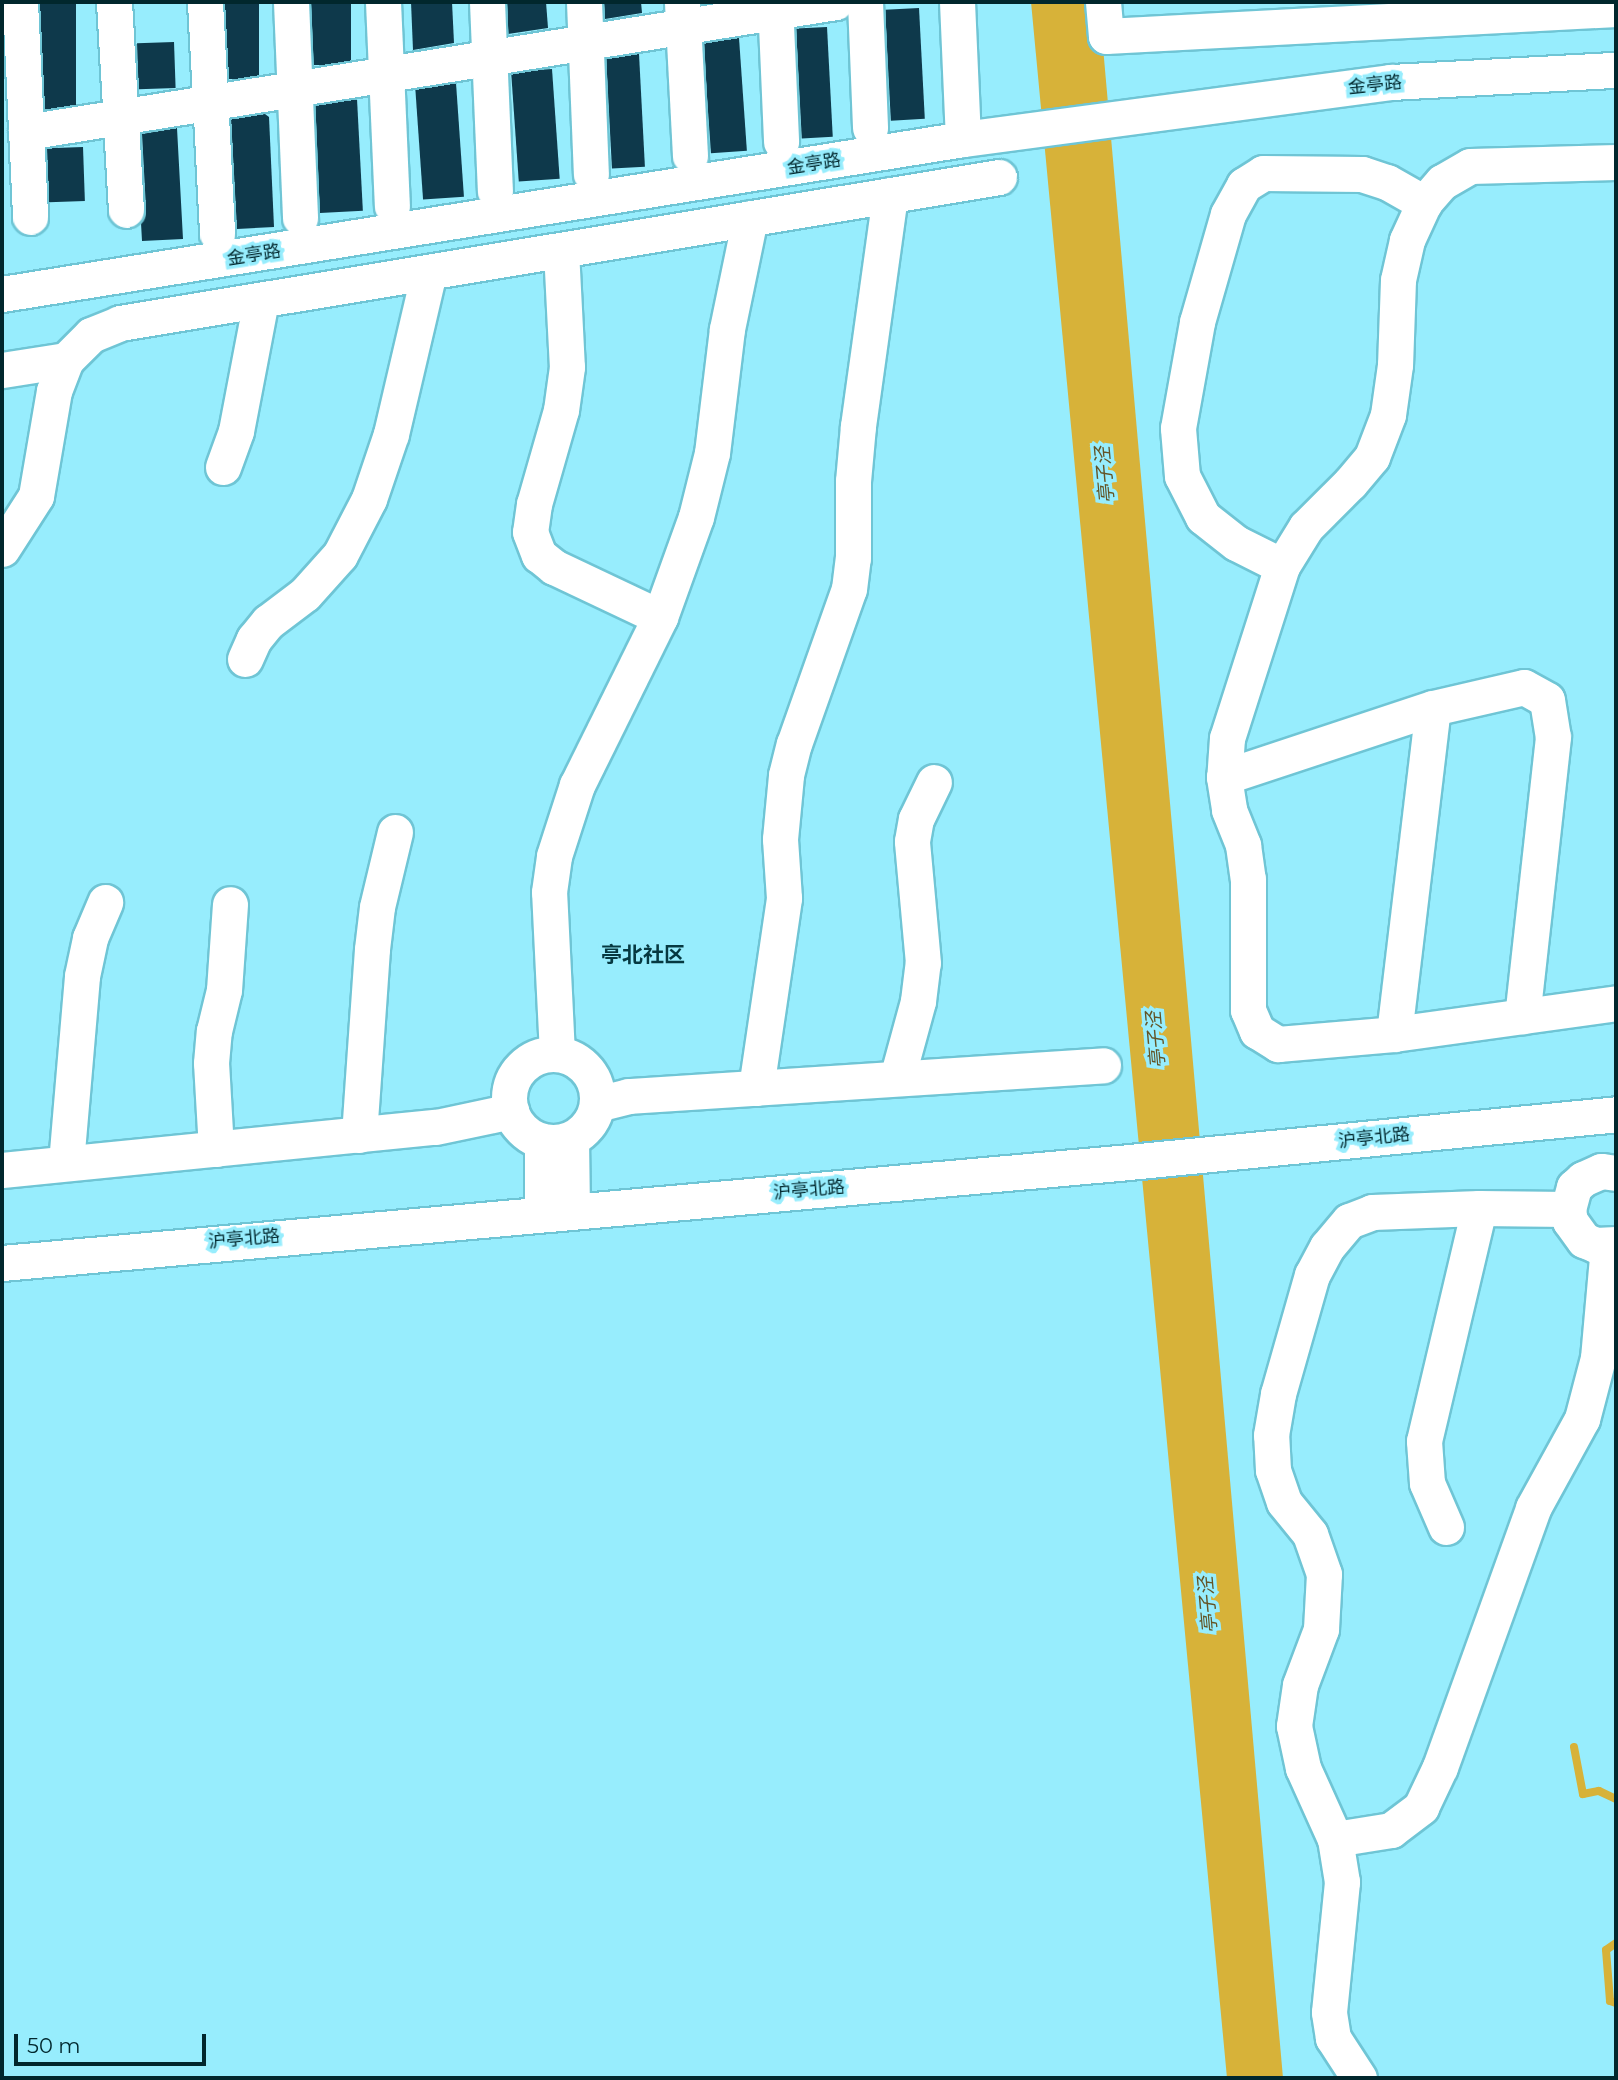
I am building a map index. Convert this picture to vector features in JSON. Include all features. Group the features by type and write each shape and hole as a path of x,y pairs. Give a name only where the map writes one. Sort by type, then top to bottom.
{"street":[{"path":"20,2 30,216"},
{"path":"114,2 126,210"},
{"path":"205,2 217,234"},
{"path":"291,2 300,218"},
{"path":"383,2 392,206"},
{"path":"488,2 495,191"},
{"path":"584,2 591,174"},
{"path":"26,132 586,42 683,14 836,2"},
{"path":"864,2 870,128"},
{"path":"957,2 963,139"},
{"path":"1103,2 1106,36 1191,17 1579,6 1616,9"},
{"path":"775,7 781,142"},
{"path":"683,14 690,156"},
{"name":"金亭路","path":"5,293 963,139 1391,82 1616,70"},
{"path":"1616,162 1470,166 1442,182 1424,203 1407,240 1398,280 1395,365 1388,415 1372,457 1306,527 1282,566 1227,738 1224,778 1229,810 1243,845 1248,879 1248,1010 1257,1031 1278,1044 1296,1045 1394,1034 1616,1003"},
{"path":"1282,566 1236,543 1203,517 1182,476 1178,428 1197,322 1227,214 1244,185 1263,173 1362,174 1387,182 1424,203"},
{"path":"2,549 36,496 54,391 66,360 91,335 120,323 999,177"},
{"path":"756,1088 783,898 780,839 786,775 794,744 849,589 853,558 853,481 858,426 890,195"},
{"path":"557,1054 549,892 554,856 577,785 660,617 695,517 712,453 727,329 750,218"},
{"path":"561,250 567,367 561,410 534,504 530,532 539,555 554,567 660,617"},
{"path":"245,659 254,639 268,622 305,594 340,555 369,499 391,434 429,272"},
{"path":"223,467 236,431 261,300"},
{"path":"2,370 66,360"},
{"path":"1224,778 1433,708 1524,687 1547,700 1553,737 1522,1016"},
{"path":"1394,1034 1433,708"},
{"path":"897,1078 918,1001 923,963 912,841 916,819 934,782"},
{"path":"359,1135 375,928 395,832"},
{"path":"66,1163 82,976 90,938 105,902"},
{"path":"216,1149 211,1063 214,1031 224,990 230,904"},
{"path":"557,1054 570,1057 592,1075 597,1104 584,1130 556,1140 522,1130 511,1111 509,1096 519,1069 530,1060 557,1054"},
{"path":"597,1104 629,1096 1103,1065"},
{"path":"2,1170 436,1127 511,1111"},
{"path":"1335,1839 1391,1830 1421,1807 1440,1767 1533,1508 1582,1419 1598,1358 1612,1245 1584,1240 1570,1221 1568,1209 1574,1187 1605,1173 1610,1116"},
{"name":"沪亭北路","path":"2,1263 1119,1163 1610,1116"},
{"path":"556,1140 557,1212"},
{"path":"1359,2078 1333,2038 1329,2012 1342,1882 1335,1839 1303,1768 1294,1726 1300,1685 1321,1629 1324,1574 1310,1534 1284,1502 1273,1470 1271,1435 1278,1394 1312,1275 1327,1247 1349,1221 1372,1212 1479,1208 1568,1209"},
{"path":"1446,1527 1427,1483 1424,1441 1479,1208"}],"water":[{"name":"亭子泾","path":"1031,2 1099,2 1283,2078 1227,2078"}],"building":[{"path":"40,2 76,2 76,109 40,109"},
{"path":"225,2 259,2 259,79 225,79"},
{"path":"311,2 351,2 351,65 311,65"},
{"path":"411,2 452,2 454,43 413,50"},
{"path":"507,2 546,2 548,28 508,34"},
{"path":"604,2 641,2 642,13 605,19"},
{"path":"919,8 925,119 891,121 885,10"},
{"path":"827,27 833,137 802,138 796,29"},
{"path":"739,38 747,151 711,153 703,41"},
{"path":"174,42 176,88 139,89 137,43"},
{"path":"639,54 645,167 612,169 606,56"},
{"path":"552,69 560,179 519,182 511,72"},
{"path":"456,83 464,197 423,200 415,86"},
{"path":"357,99 363,211 320,213 314,101"},
{"path":"265,114 269,117 274,227 237,229 231,119"},
{"path":"177,128 183,239 142,241 141,223 146,209 142,134"},
{"path":"83,147 85,201 49,202 47,148"}],"waterway":[{"path":"1574,1747 1583,1794 1599,1791 1616,1799"},
{"path":"1616,1943 1606,1950 1610,2001 1616,2003"}],"district":[{"name":"亭北社区","path":"643,955"}]}
